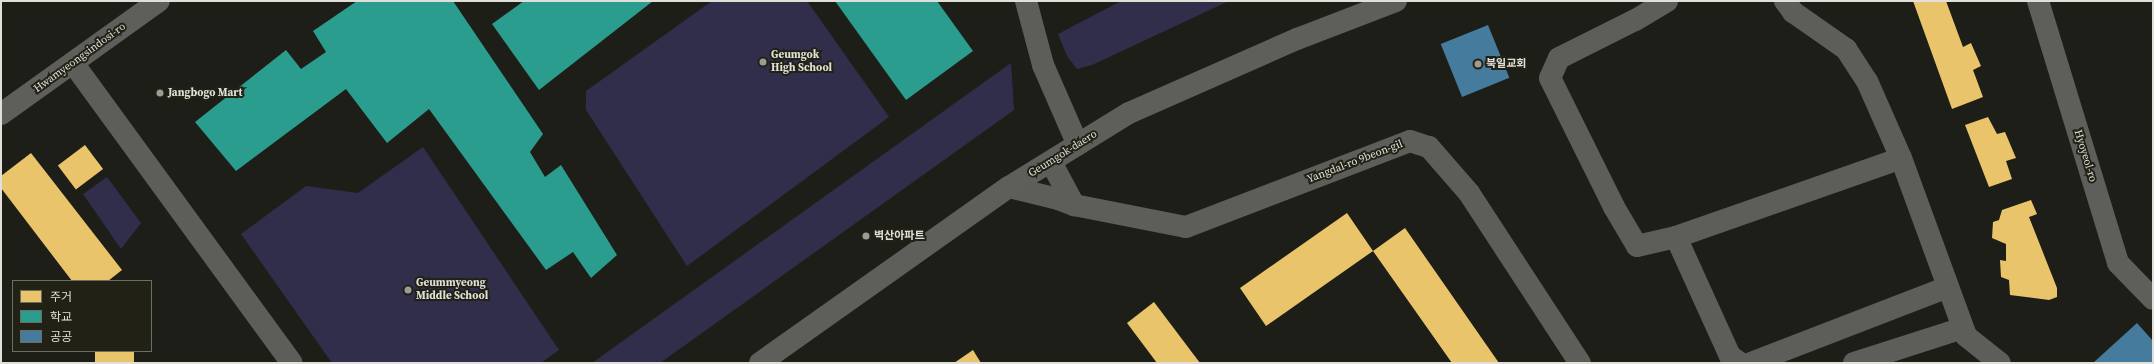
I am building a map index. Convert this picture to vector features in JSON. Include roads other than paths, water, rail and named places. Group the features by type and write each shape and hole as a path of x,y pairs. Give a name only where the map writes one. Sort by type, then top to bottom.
{"main road":[{"name":"Hwamyeongsindosi-ro","path":"1,114 73,64 159,1"},
{"name":"Geumgok-daero","path":"760,363 1009,187 1078,146 1129,113 1297,39 1396,1"},
{"name":"Hyoyeol-ro","path":"2038,1 2118,263 2153,299"}],"street":[{"path":"1026,1 1043,65 1078,146"},
{"path":"1667,1 1635,20 1559,58 1550,78 1614,207 1637,246 1676,237 1901,158"},
{"path":"1785,1 1793,12 1846,49 1867,81 1901,158 1966,336 2000,363"},
{"path":"73,64 292,363"},
{"name":"Yangdal-ro 9beon-gil","path":"1009,187 1058,199 1074,205 1186,226 1410,141 1429,147 1470,193 1580,363"},
{"path":"1051,162 1074,205"},
{"path":"1676,237 1730,356 1740,363"},
{"path":"1751,363 1948,287"},
{"path":"1854,363 1963,328"}],"place":[{"name":"Geumgok High School","path":"763,62"},
{"name":"북일교회","path":"1478,64"},
{"name":"Jangbogo Mart","path":"160,93"},
{"name":"벽산아파트","path":"866,236"},
{"name":"Geummyeong Middle School","path":"408,290"}]}
